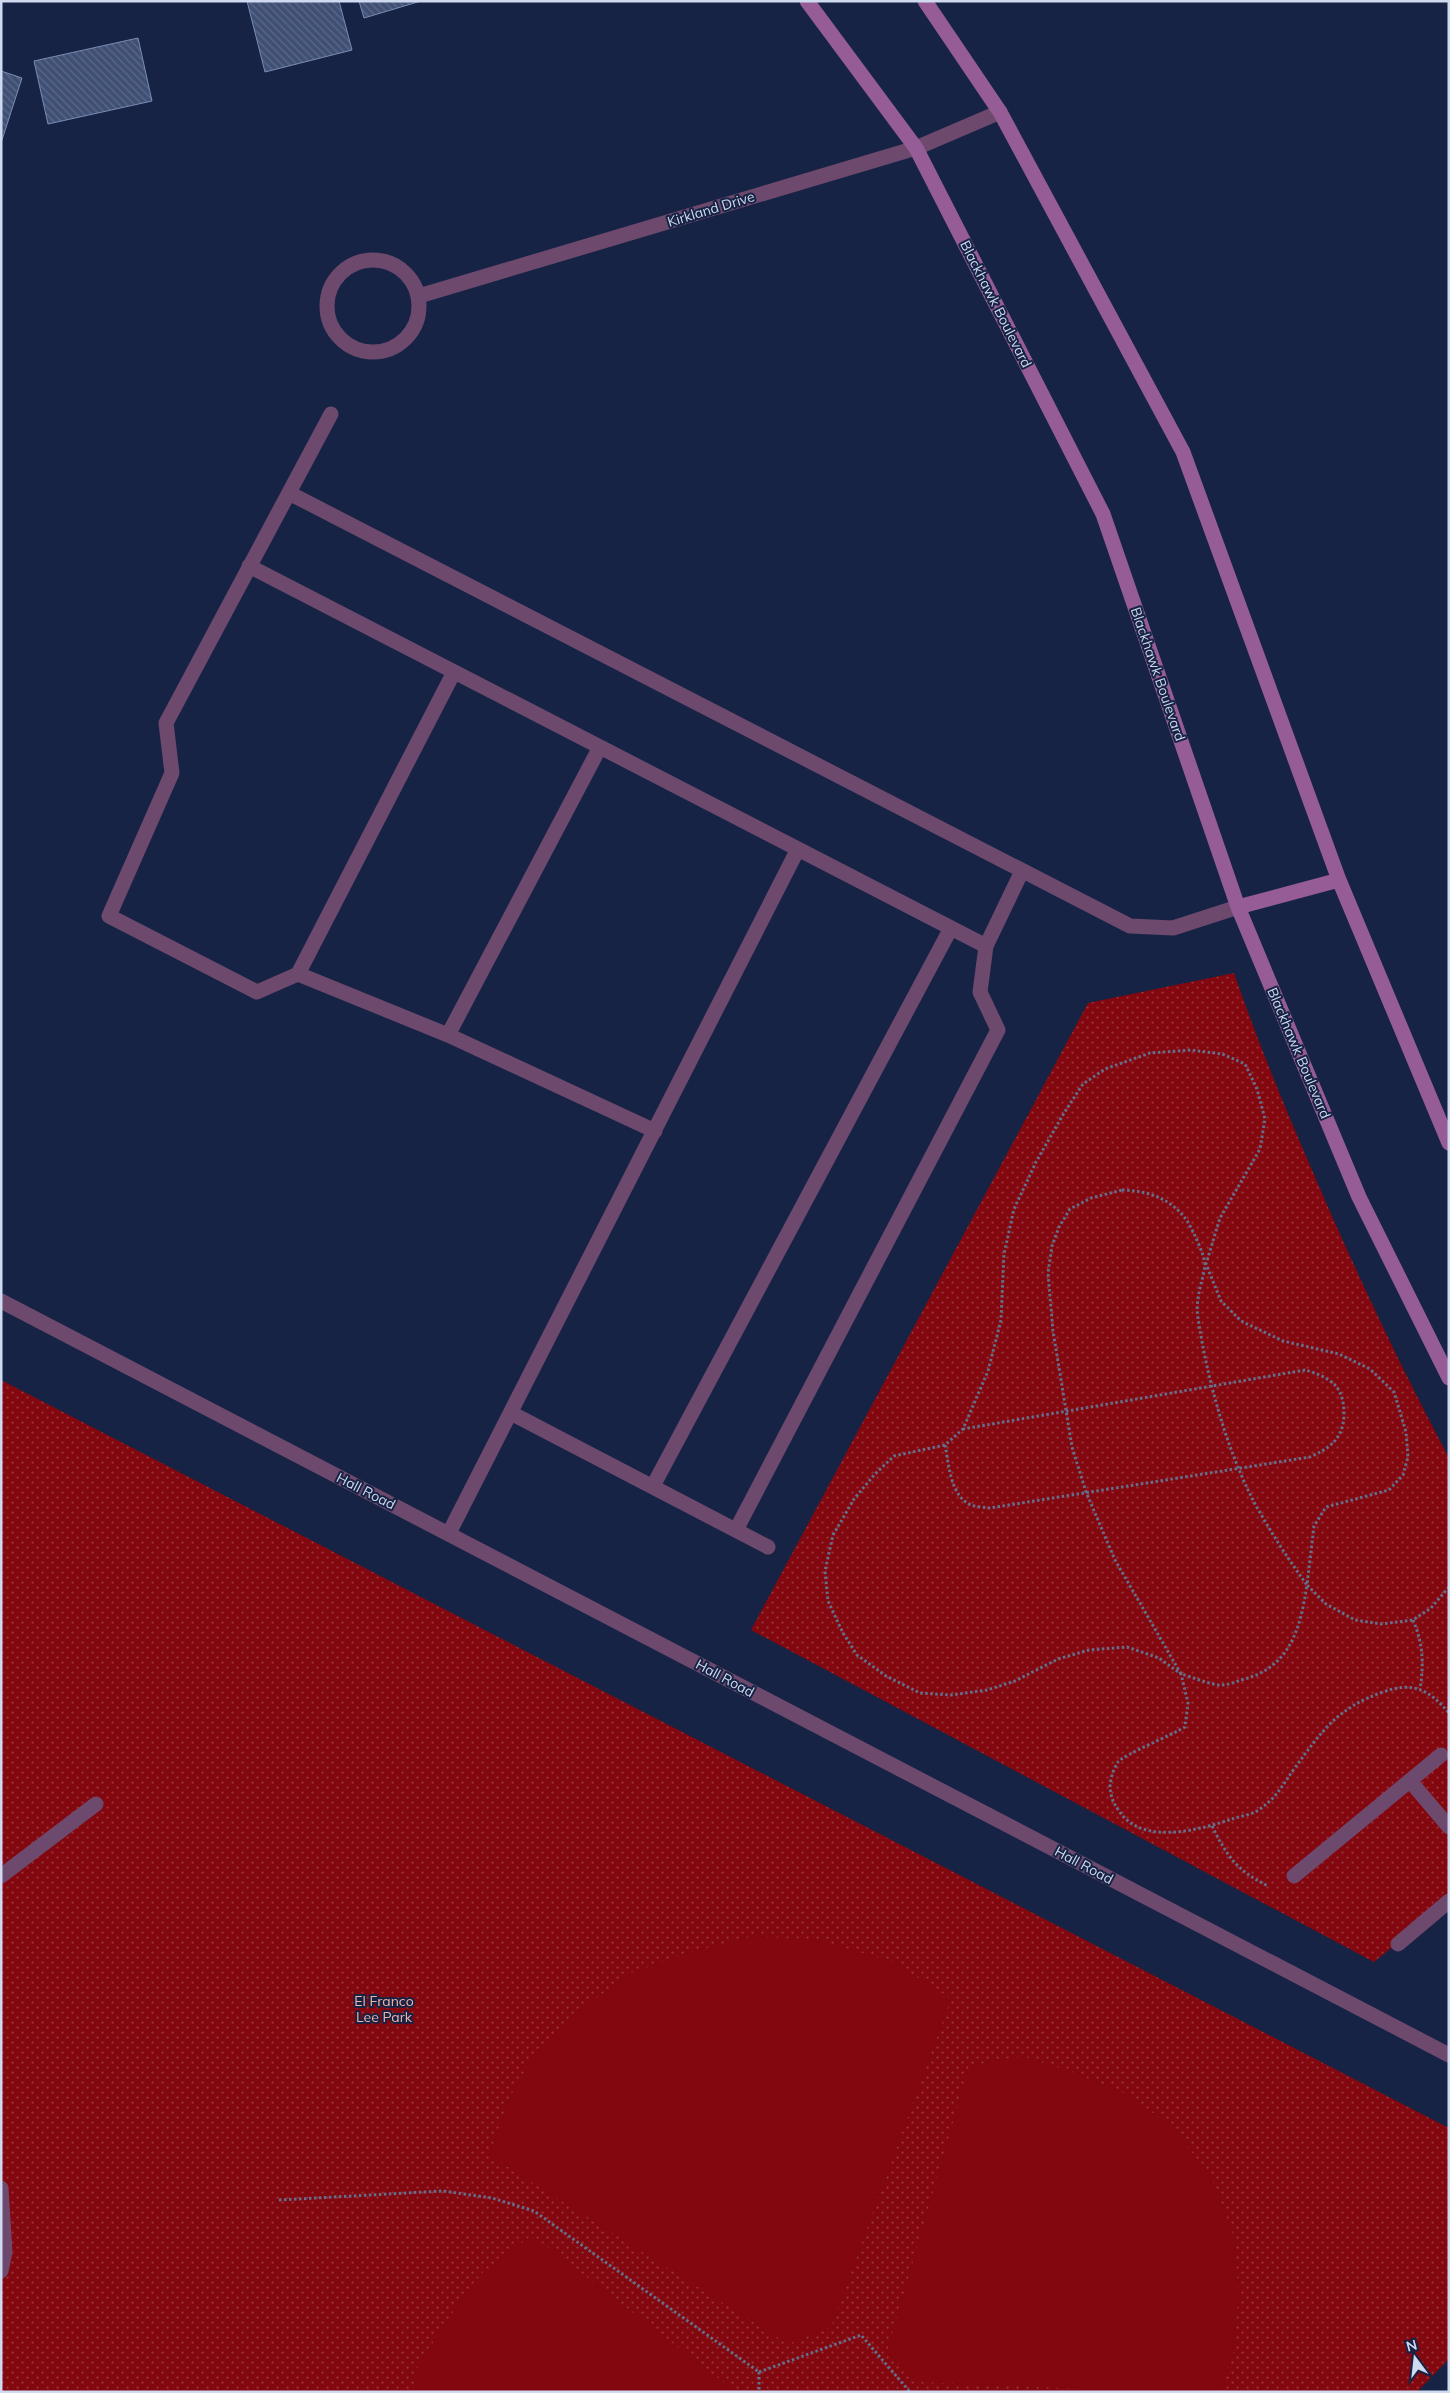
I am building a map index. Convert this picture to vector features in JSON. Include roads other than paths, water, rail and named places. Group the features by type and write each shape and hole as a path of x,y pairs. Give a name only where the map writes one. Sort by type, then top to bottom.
{"main road":[{"name":"Blackhawk Boulevard","path":"807,1 916,148 1103,514 1238,907 1359,1196 1449,1378"},
{"path":"925,1 1000,112 1183,452 1339,880 1449,1144"},
{"path":"1238,907 1339,880"}],"street":[{"name":"Kirkland Drive","path":"419,296 916,148 1000,112"},
{"path":"371,260 387,262 402,269 413,280 419,296 418,323 400,345 387,351 373,353 360,350 345,343 334,332 328,316 327,300 332,285 341,272 355,263 371,260"},
{"path":"331,414 166,723 172,773 109,916 256,992 298,974 454,672"},
{"path":"289,493 1130,926 1173,928 1238,907"},
{"path":"250,566 986,946"},
{"path":"448,1035 600,747"},
{"path":"449,1534 798,849"},
{"path":"736,1530 998,1030 980,992 986,946 1022,871"},
{"path":"653,1486 951,928"},
{"path":"298,974 448,1035 655,1131"},
{"name":"Hall Road","path":"1,1301 1449,2055"},
{"path":"511,1413 768,1547"},
{"path":"1294,1876 1442,1755"},
{"path":"1410,1781 1449,1826"},
{"path":"1,1876 96,1804"},
{"path":"1398,1944 1449,1901"},
{"path":"1,2188 5,2252 1,2271"}],"park label":[{"name":"El Franco Lee Park","path":"384,2009"}]}
